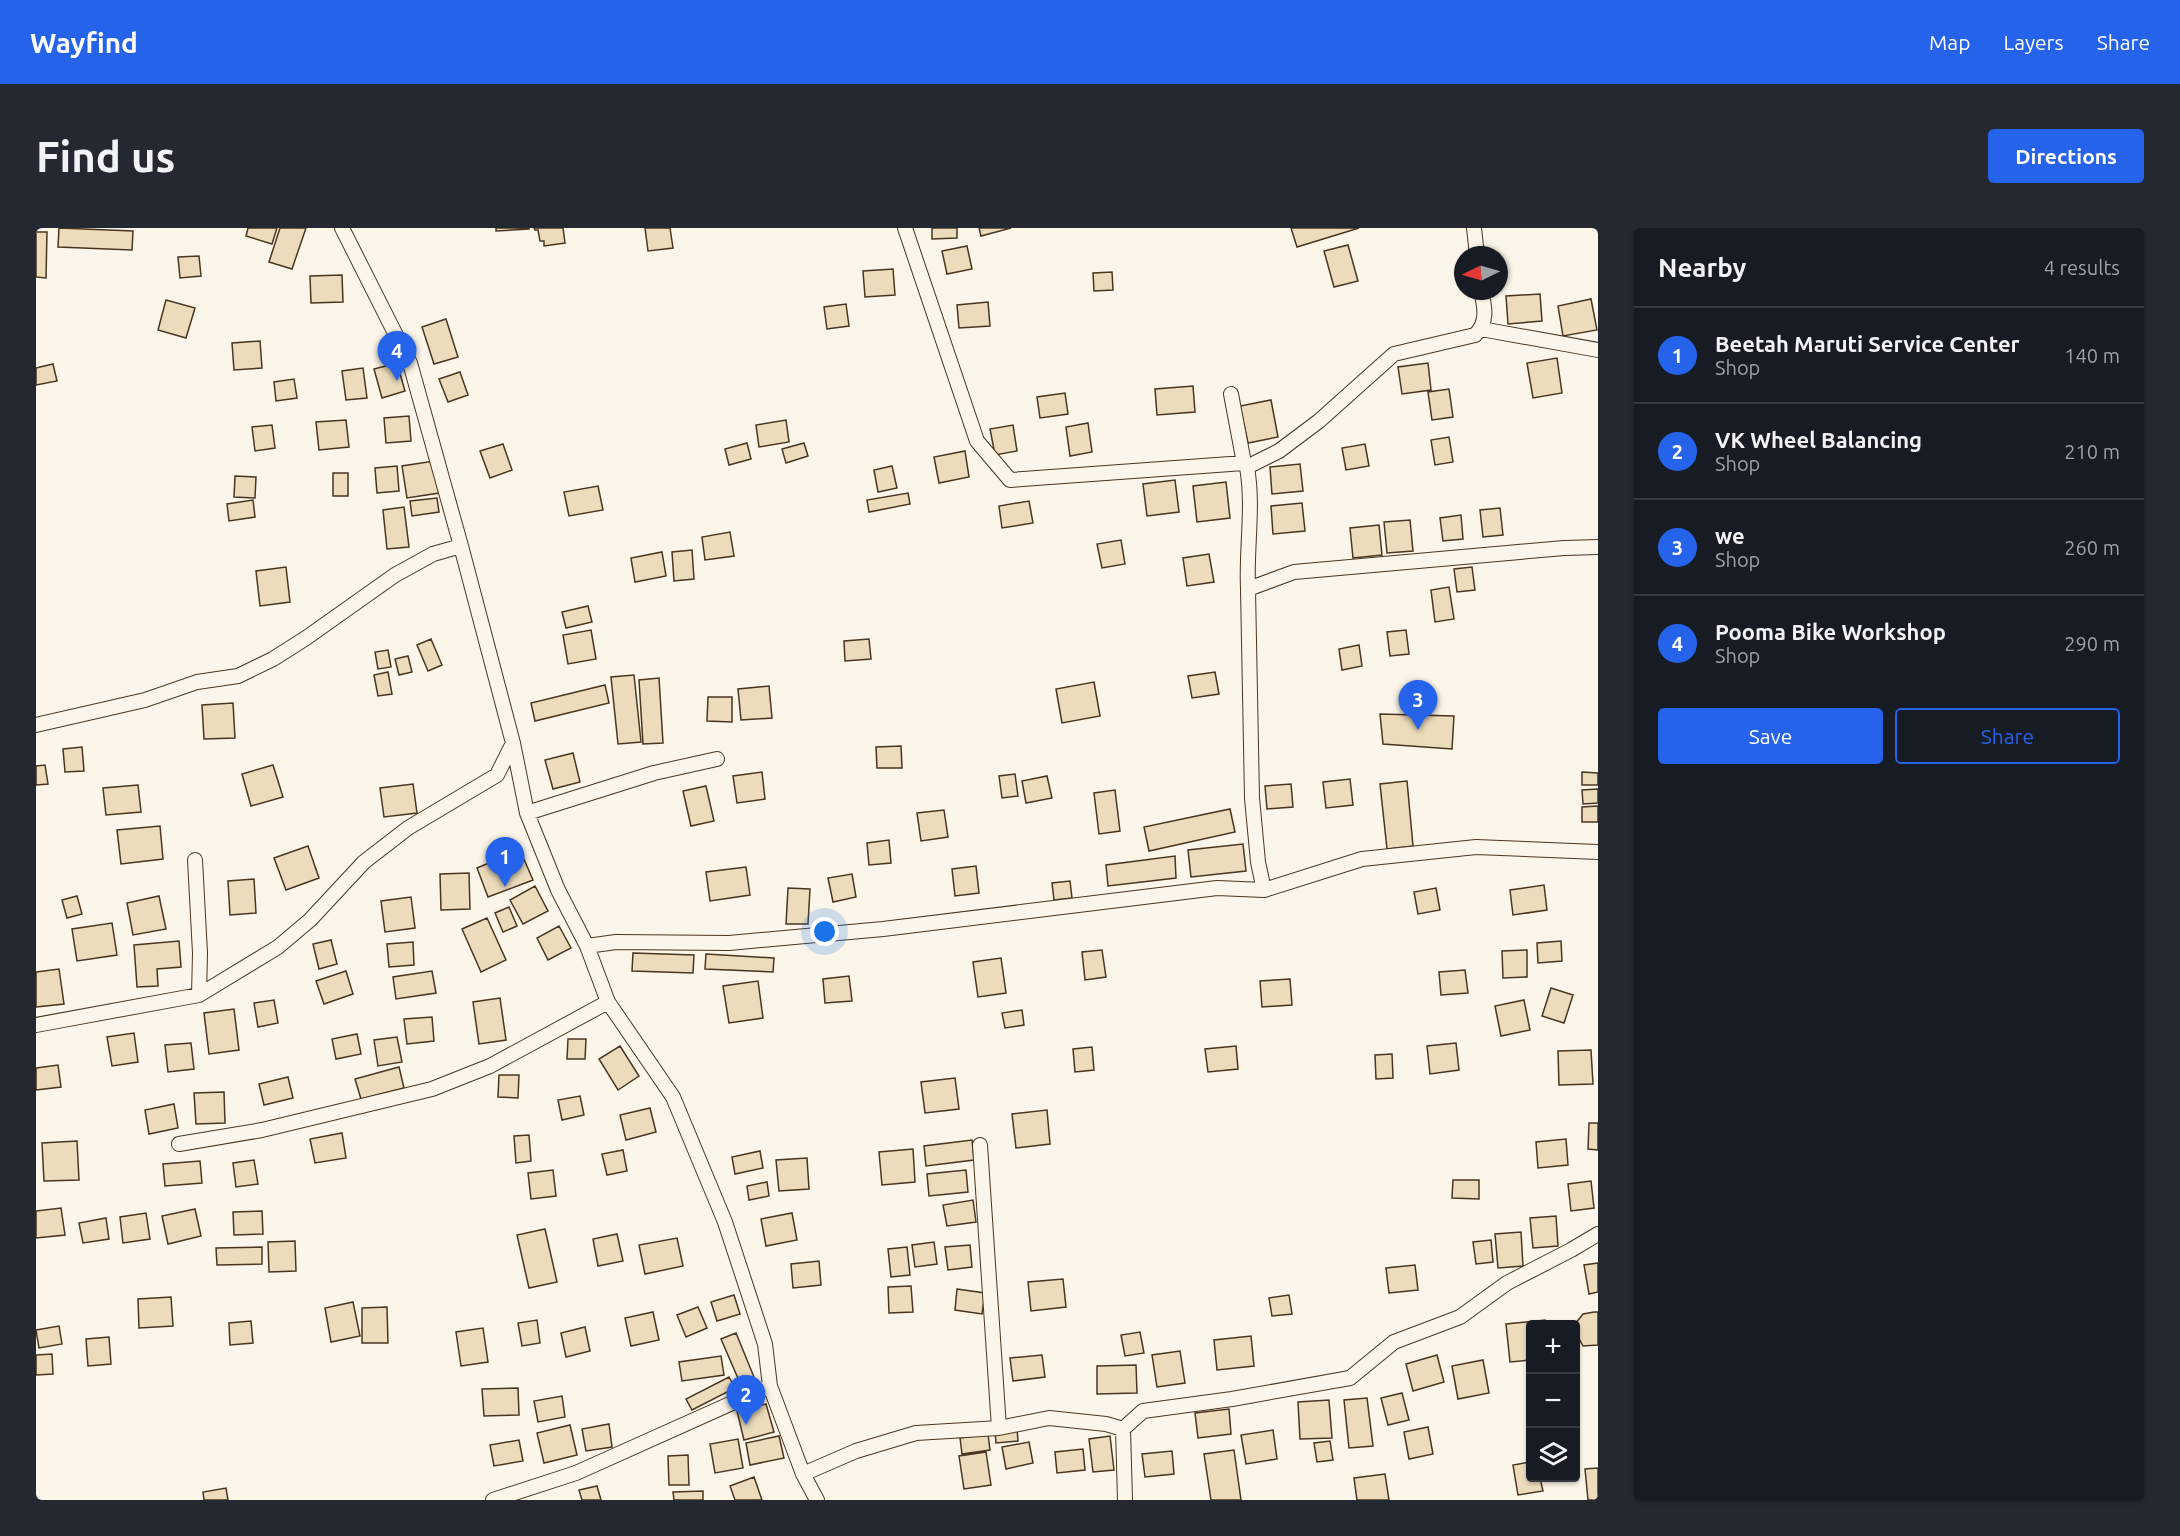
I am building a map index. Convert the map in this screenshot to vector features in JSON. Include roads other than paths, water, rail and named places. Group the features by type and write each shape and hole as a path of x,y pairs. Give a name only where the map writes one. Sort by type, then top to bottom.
{"street":[{"path":"342,228 410,363 513,743 527,813 558,890 587,946 608,1002 673,1097 725,1222 765,1344 770,1386 803,1474 817,1500"},
{"path":"905,228 977,441 1010,480 1246,465 1279,452 1319,421 1394,354 1474,335 1481,329 1484,317 1481,300"},
{"path":"1474,228 1475,246"},
{"path":"1481,329 1598,350"},
{"path":"1231,394 1252,492 1247,561 1252,798 1258,862 1264,890"},
{"path":"36,725 145,700 197,682 238,676 273,659 306,638 395,574 433,554 461,546"},
{"path":"1248,589 1294,572 1598,547"},
{"path":"36,1025 199,995 278,946 310,920 364,862 408,828 497,775 513,743"},
{"path":"527,813 654,772 717,759"},
{"path":"587,946 616,942 729,943 883,929 1217,888 1264,890 1362,859 1476,847 1598,852"},
{"path":"195,860 200,953 199,995"},
{"path":"179,1144 262,1130 432,1089 490,1066 608,1002"},
{"path":"981,1145 999,1428"},
{"path":"1125,1500 1123,1429 1143,1411 1232,1399 1350,1378 1394,1342 1460,1317 1507,1283 1598,1234"},
{"path":"493,1500 576,1473 770,1386"},
{"path":"803,1474 856,1451 916,1433 999,1428 1049,1418 1106,1424 1123,1429"}],"place":[{"name":"Pooma Bike Workshop","path":"397,381"},
{"name":"we","path":"1418,730"},
{"name":"Beetah Maruti Service Center","path":"505,887"},
{"name":"VK Wheel Balancing","path":"746,1425"}]}
